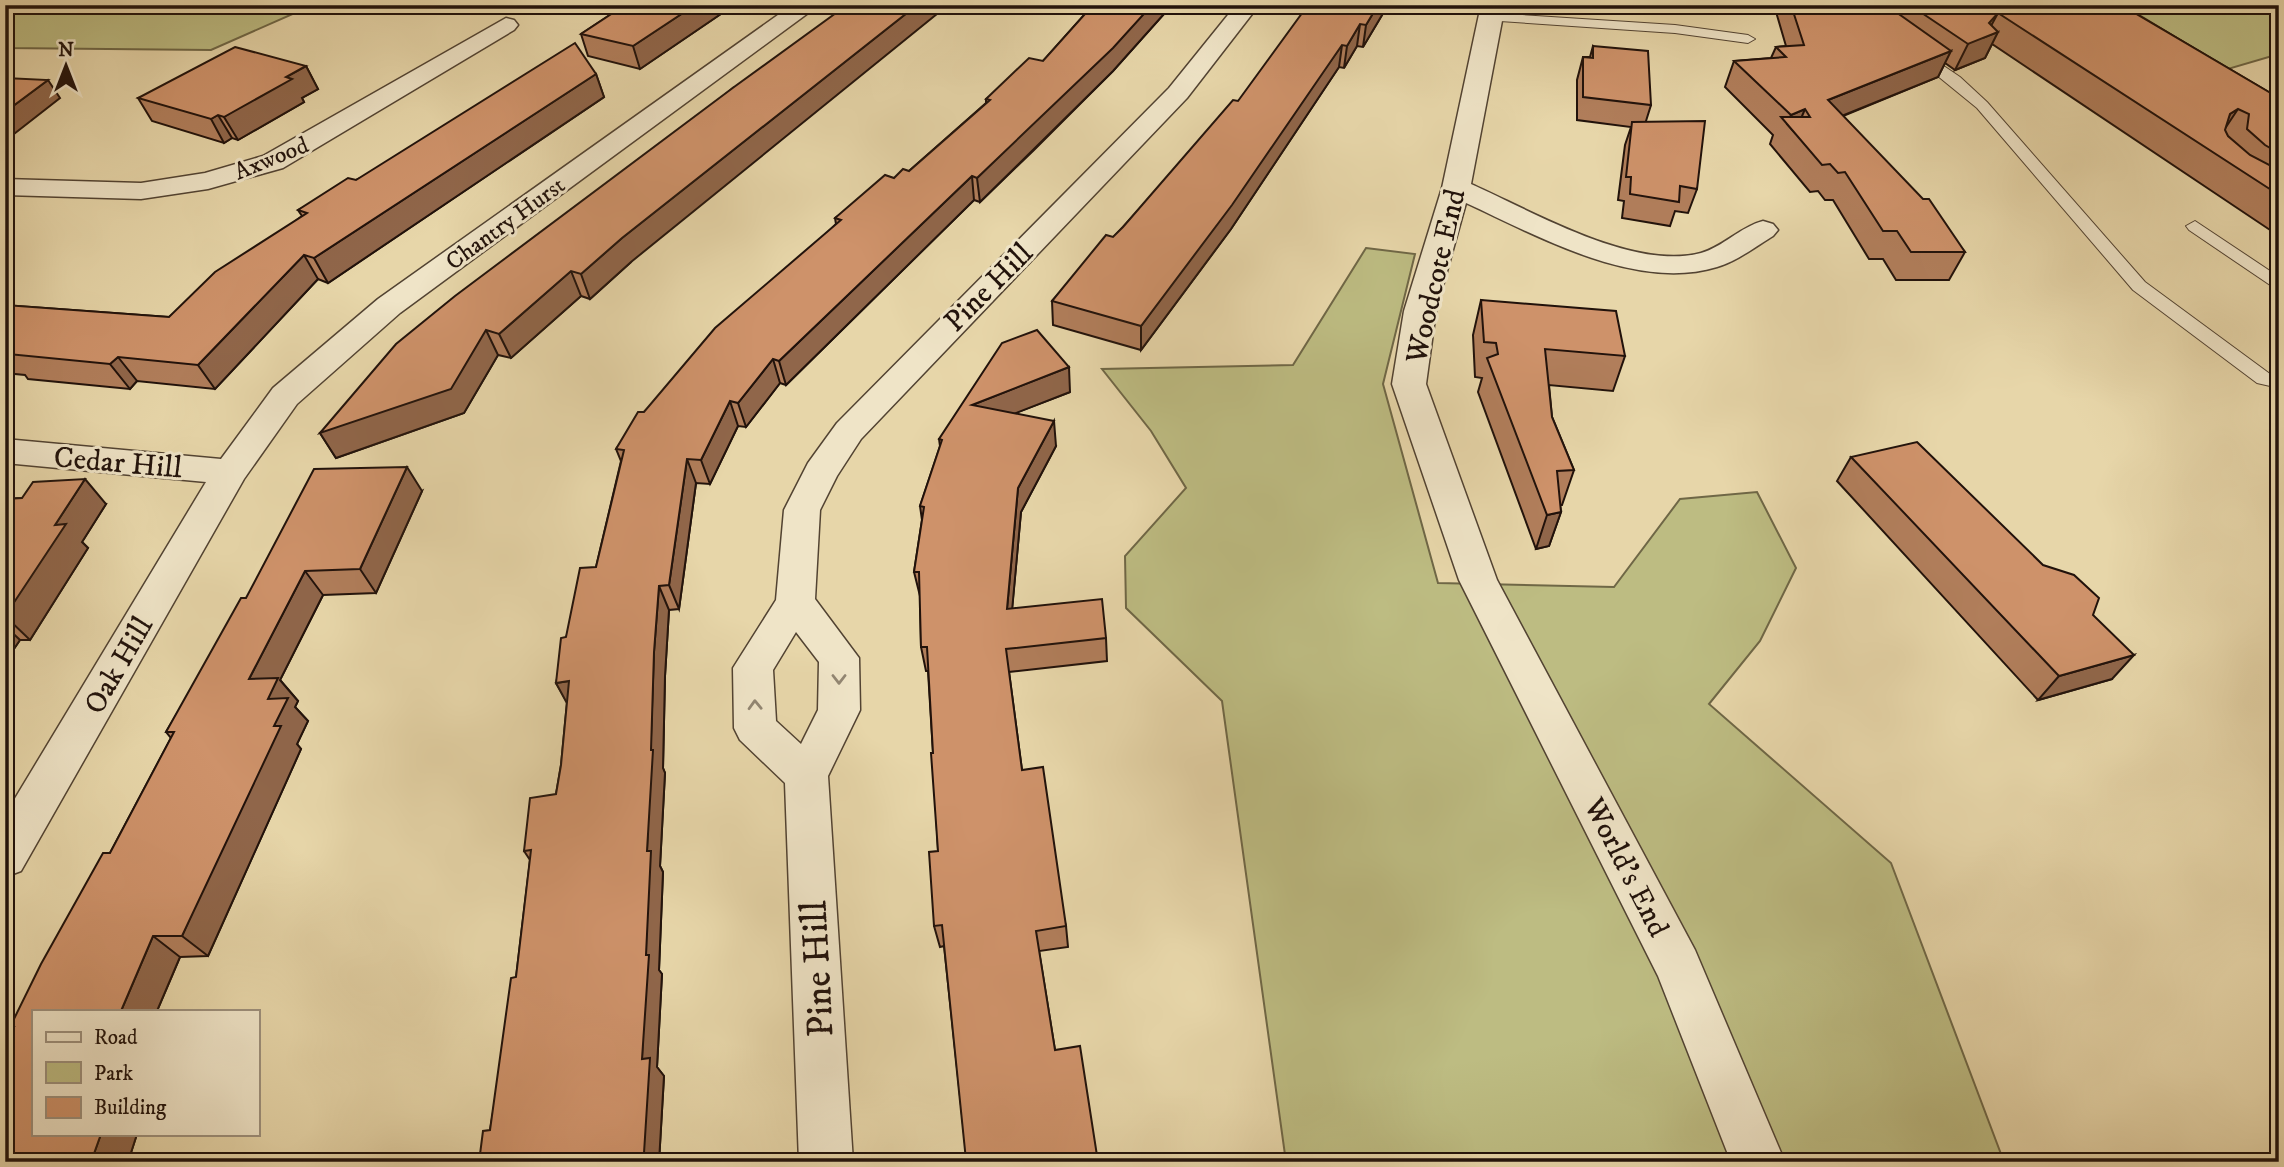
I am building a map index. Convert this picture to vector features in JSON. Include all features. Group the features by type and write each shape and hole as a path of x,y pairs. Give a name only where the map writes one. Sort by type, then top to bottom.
{"street":[{"name":"Chantry Hurst","path":"230,472 285,396 370,322 808,5"},
{"name":"Pine Hill","path":"806,776 755,727 754,668 795,602 802,510 821,472 849,430 1178,93 1248,5"},
{"name":"Woodcote End","path":"1478,580 1409,384 1420,311 1456,188 1491,11"},
{"name":"Axwood","path":"5,187 141,191 208,181 273,162 506,25"},
{"path":"1456,188 1605,253 1644,261 1678,264 1706,261 1763,230"},
{"name":"Cedar Hill","path":"5,451 230,472"},
{"name":"Oak Hill","path":"5,857 230,472"},
{"name":"World's End","path":"1478,580 1678,966 1758,1162"},
{"name":"Pine Hill","path":"795,602 839,658 839,710 806,776 826,1162"}],"lane":[{"path":"1491,11 1748,39"},
{"path":"1905,43 1955,80 1982,105 2139,286 2264,379 2279,382"},
{"path":"2195,226 2279,286"}],"green space":[{"path":"5,5 313,5 211,50 5,48"},
{"path":"2123,5 2279,5 2279,54 2228,69"},
{"path":"1366,248 1415,254 1383,384 1438,583 1614,587 1680,499 1757,492 1796,568 1760,641 1709,704 1891,863 2004,1162 1286,1162 1222,701 1126,608 1125,556 1186,488 1151,431 1102,369 1293,365"}],"building":[{"path":"625,5 695,5 633,46 581,34"},
{"path":"847,5 917,5 622,238 581,274 571,271 499,334 486,330 451,389 320,433 396,344 455,296"},
{"path":"1093,5 1152,5 1113,48 977,178 972,176 779,361 773,359 738,403 730,401 701,460 687,459 669,585 659,586 654,652 653,750 647,851 651,851 646,955 649,955 642,1059 650,1058 644,1153 639,1154 639,1162 479,1162 483,1131 490,1130 511,978 516,977 531,850 524,851 530,798 556,794 569,681 556,683 561,638 566,637 580,568 596,567 624,450 616,449 638,412 644,412 715,328 841,220 835,218 885,175 894,178 903,169 909,171 990,100 986,99 1029,58 1043,61"},
{"path":"1308,5 1378,5 1366,25 1360,24 1347,46 1342,45 1232,205 1141,326 1052,301 1106,235 1113,237 1123,227 1233,100 1238,101"},
{"path":"1791,5 1886,5 1951,51 1828,100 1923,199 1929,199 1965,252 1911,252 1897,231 1883,231 1845,172 1838,173 1830,164 1822,165 1781,117 1810,117 1805,109 1791,115 1734,61 1786,57 1776,47 1804,45"},
{"path":"1910,5 2121,5 2279,98 2279,153 2247,129 2249,114 2238,109 2230,114 2225,130 2228,136 2250,155 2279,170 2279,195 1998,13 1989,23 1998,32 1968,44"},
{"path":"575,43 596,74 314,258 304,255 198,365 118,357 110,364 8,354 11,351 5,350 5,305 169,317 215,272 307,213 298,210 348,178 356,180"},
{"path":"1593,46 1648,51 1651,105 1583,97 1583,57 1593,58"},
{"path":"235,47 306,66 286,77 292,79 224,117 218,115 211,119 138,98"},
{"path":"5,78 48,80 5,112"},
{"path":"1705,121 1697,189 1680,186 1679,202 1630,194 1631,177 1626,177 1632,122"},
{"path":"1481,300 1616,311 1625,356 1545,349 1552,417 1574,470 1557,471 1561,512 1547,515 1487,358 1498,354 1496,343 1484,342"},
{"path":"1037,330 1069,367 972,405 1054,421 1018,488 1007,609 1102,599 1106,638 1006,649 1022,770 1043,767 1066,926 1036,931 1055,1050 1080,1046 1098,1162 972,1162 971,1158 966,1160 942,925 934,926 929,852 938,851 933,753 927,647 921,647 919,572 914,572 924,507 920,506 942,440 939,439 1002,343"},
{"path":"1917,442 2043,565 2074,575 2099,598 2093,615 2134,655 2059,676 1851,457"},
{"path":"407,467 360,569 305,571 249,679 278,678 268,699 288,698 274,726 281,726 182,936 153,936 121,1010 32,1010 32,1136 100,1136 91,1162 5,1162 5,1048 14,1027 10,1027 41,964 103,853 110,853 174,732 166,732 241,598 246,598 314,469"},
{"path":"85,479 55,525 66,524 5,616 5,499 22,498 33,482"}]}
